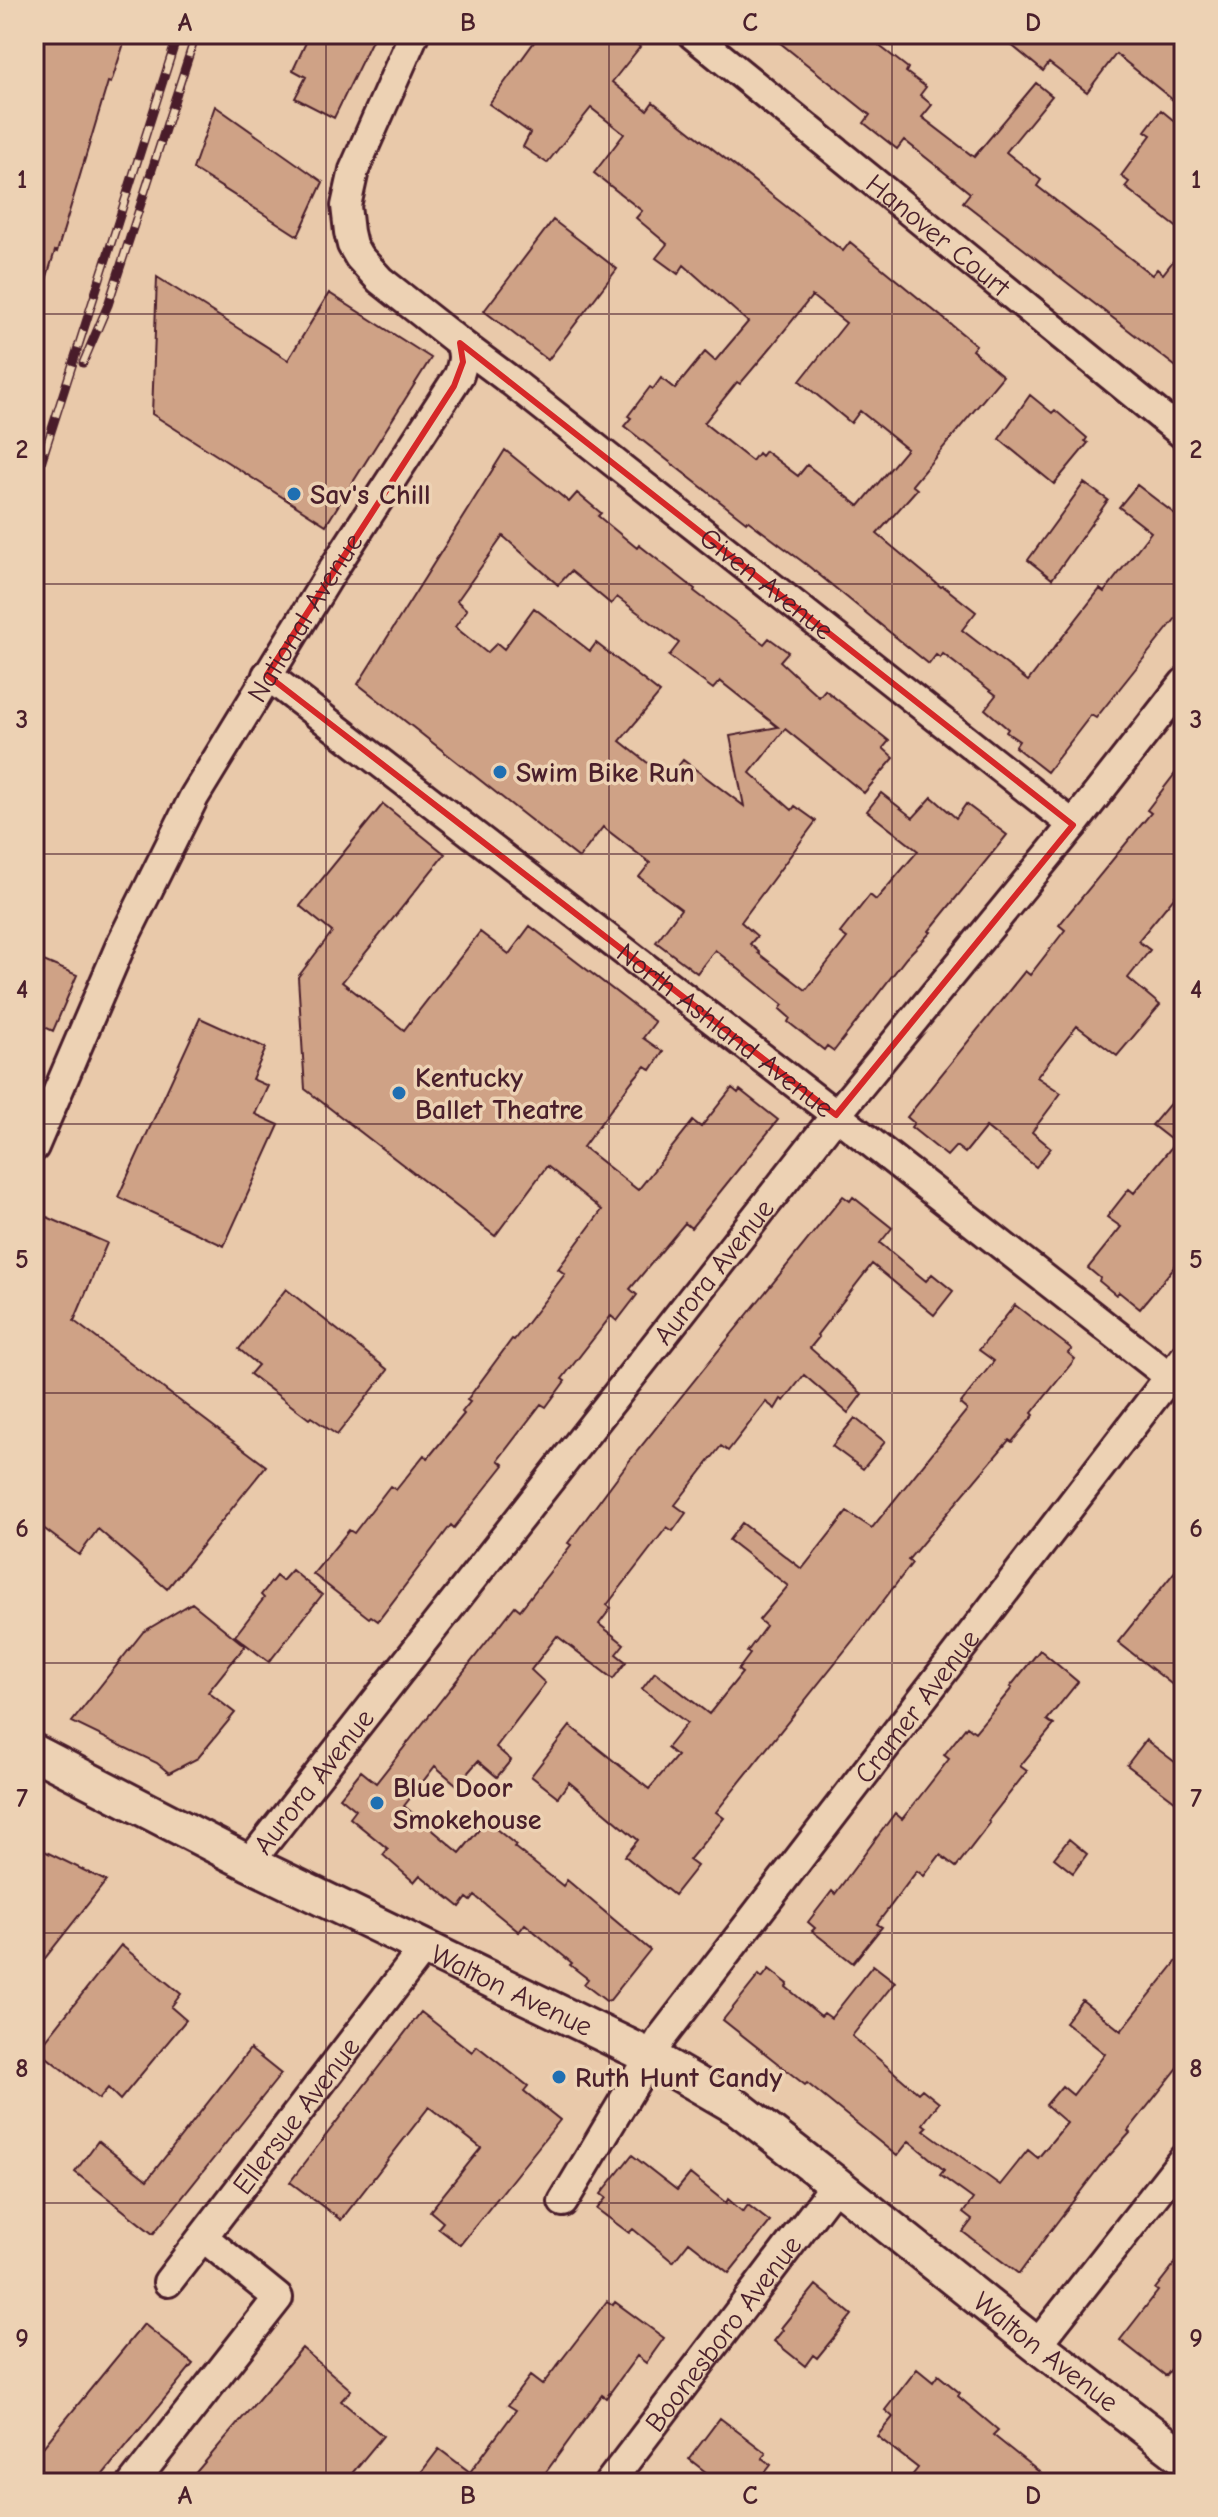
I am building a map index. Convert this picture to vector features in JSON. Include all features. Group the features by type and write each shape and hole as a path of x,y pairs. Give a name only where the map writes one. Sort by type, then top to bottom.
{"street":[{"path":"414,34 354,170 346,206 349,232 359,257 380,280 460,343"},
{"name":"Hanover Court","path":"692,34 1184,435"},
{"name":"National Avenue","path":"34,1147 130,924 194,797 332,571 454,386 463,362 464,351 460,343"},
{"name":"Given Avenue","path":"460,343 1073,825"},
{"name":"North Ashland Avenue","path":"267,675 836,1115 1179,1374"},
{"name":"Aurora Avenue","path":"249,1863 836,1115 1073,825 1184,683"},
{"name":"Cramer Avenue","path":"563,2202 649,2056 1179,1374"},
{"name":"Walton Avenue","path":"34,1752 249,1863 649,2056 737,2107 1184,2458"},
{"name":"Ellersue Avenue","path":"168,2282 424,1948"},
{"path":"1037,2345 1184,2158"},
{"name":"Boonesboro Avenue","path":"609,2483 836,2184"},
{"path":"133,2483 278,2298 203,2237"}],"highlighted area":[{"path":"460,343 1073,825 836,1115 267,675 454,386 463,362"}],"building":[{"path":"34,34 127,34 111,83 108,82 39,302 34,301"},
{"path":"310,34 375,34 334,118 295,98 306,77 293,70"},
{"path":"540,34 625,34 640,47 612,82 647,110 653,102 843,251 850,242 976,345 972,350 1003,376 912,485 917,489 877,534 976,612 962,630 1028,681 1100,589 1104,592 1151,532 1119,507 1137,485 1184,521 1184,608 1096,718 1091,715 1047,772 1015,747 1019,741 985,709 996,695 943,654 940,658 936,655 929,664 807,565 746,522 624,426 650,387 653,389 661,378 675,389 705,352 715,361 748,322 684,265 678,274 656,258 667,244 636,218 642,211 594,173 624,134 591,108 547,163 523,147 530,133 489,104","holes":["812,296 846,323 800,381 851,423 860,411 907,449 859,506 807,465 798,476 765,451 761,456 758,453 752,461 704,423"]},
{"path":"769,34 864,34 908,68 906,72 926,87 920,95 932,105 922,117 974,157 1036,83 1052,96 1006,152 1041,180 1037,186 1152,275 1157,269 1163,274 1184,247 1184,373 963,202 970,193 904,140 897,149 864,123 870,115"},
{"path":"998,34 1184,34 1184,86 1173,100 1116,54 1087,92 1049,63 1043,71"},
{"path":"215,106 323,182 298,236 193,169"},
{"path":"1161,110 1184,129 1184,233 1125,187 1129,182 1121,176 1151,135 1145,131"},
{"path":"553,220 617,269 548,360 484,311"},
{"path":"157,277 288,360 329,293 431,358 326,525 152,414"},
{"path":"1030,395 1052,413 1055,410 1087,438 1085,441 1088,443 1054,484 999,439"},
{"path":"505,450 569,502 577,493 601,513 598,516 637,548 639,545 764,644 769,638 788,652 780,661 819,697 825,690 889,741 883,748 894,758 864,793 785,729 750,773 792,810 795,806 816,821 741,922 757,936 750,944 758,953 798,984 806,990 847,938 840,933 870,895 876,900 918,851 867,811 881,793 913,818 932,797 956,818 966,804 1007,835 834,1051 827,1046 824,1050 788,1022 790,1018 780,1009 783,1005 715,950 697,973 656,942 681,909 639,877 650,863 603,827 579,858 358,684","holes":["503,536 558,585 571,571 611,604 617,597 679,643 669,656 713,689 720,681 778,727 730,736 744,806 683,760 668,779 620,741 660,693 596,643 590,651 534,608 504,649 497,643 487,653 455,627 467,610 457,601"]},
{"path":"1084,483 1108,500 1052,579 1028,560"},
{"path":"1184,762 1184,885 1138,941 1150,950 1128,978 1160,1005 1117,1056 1077,1026 1037,1077 1061,1093 1032,1132 1051,1148 1036,1167 986,1127 965,1153 956,1146 947,1156 911,1127 914,1123 907,1117 1025,971 1030,975 1065,930 1059,925 1151,813 1147,810"},
{"path":"383,804 445,854 342,982 404,1030 480,932 509,954 530,926 655,1022 643,1038 663,1052 651,1070 645,1066 632,1081 583,1147 638,1190 693,1121 701,1127 732,1088 738,1093 740,1090 778,1120 691,1228 685,1223 630,1289 637,1295 617,1321 611,1316 562,1379 565,1381 546,1407 541,1404 498,1460 504,1465 454,1528 451,1525 378,1621 371,1616 369,1618 313,1574 349,1530 354,1533 390,1486 396,1490 424,1455 428,1458 464,1414 462,1412 470,1402 467,1400 565,1274 558,1269 602,1210 547,1166 495,1236 305,1089 298,977 332,932 300,906"},
{"path":"34,957 77,975 53,1031 34,1022"},
{"path":"200,1018 266,1048 252,1079 268,1086 255,1114 279,1125 224,1246 118,1197"},
{"path":"1172,1101 1184,1110 1184,1255 1140,1309 1119,1292 1116,1295 1088,1268 1121,1227 1107,1217 1129,1189 1134,1193 1175,1143 1152,1125"},
{"path":"843,1196 850,1201 853,1197 892,1228 880,1243 926,1281 932,1274 953,1291 934,1315 872,1264 810,1348 862,1394 848,1413 804,1375 775,1409 766,1402 728,1451 721,1446 675,1505 686,1513 673,1531 667,1527 607,1605 611,1608 599,1624 624,1644 616,1654 626,1662 613,1679 557,1636 531,1670 545,1683 496,1747 511,1760 497,1777 478,1761 457,1785 435,1766 404,1806 460,1853 486,1821 563,1886 567,1880 650,1950 606,2001 584,1984 588,1979 570,1965 572,1963 525,1924 519,1932 475,1896 471,1901 467,1898 460,1907 420,1875 414,1882 383,1855 388,1849 350,1818 356,1810 340,1797 361,1771 376,1783 515,1606 520,1610 571,1545 568,1543 630,1460"},
{"path":"40,1214 107,1243 74,1321 266,1466 167,1589 98,1529 79,1555 34,1521 34,1229"},
{"path":"286,1289 388,1370 337,1435 311,1417 309,1419 250,1374 258,1365 239,1349"},
{"path":"1015,1305 1072,1349 1068,1353 1075,1359 1012,1442 1009,1440 908,1560 912,1563 858,1634 716,1812 724,1818 689,1860 697,1866 674,1895 625,1856 638,1840 569,1782 558,1797 531,1776 570,1726 649,1789 677,1756 667,1748 687,1723 642,1689 655,1672 709,1714 742,1673 738,1670 750,1654 747,1652 766,1626 759,1620 788,1586 729,1540 742,1523 802,1569 847,1512 872,1528 967,1410 960,1404 994,1361 979,1350"},
{"path":"855,1418 885,1442 863,1469 832,1446"},
{"path":"1184,1560 1184,1694 1118,1642"},
{"path":"292,1570 322,1595 269,1662 235,1636 264,1598 261,1595 276,1576 282,1581"},
{"path":"192,1603 245,1646 208,1692 235,1713 198,1758 169,1773 157,1763 72,1722 143,1632"},
{"path":"1040,1650 1078,1682 1047,1720 1054,1725 1020,1766 1027,1771 956,1867 940,1855 924,1876 917,1871 877,1924 882,1927 853,1963 812,1931 815,1928 808,1922 832,1891 835,1894 895,1813 902,1819 949,1759 944,1755 967,1726 975,1732"},
{"path":"1146,1740 1184,1769 1184,1808 1127,1765"},
{"path":"1069,1839 1087,1854 1073,1873 1054,1858"},
{"path":"34,1846 106,1881 34,1972"},
{"path":"121,1945 181,1994 171,2007 186,2020 120,2100 108,2088 99,2099 38,2050"},
{"path":"1184,1952 1184,2060 1019,2274 963,2232 972,2220 963,2213 973,2199 940,2175 944,2170 909,2141 897,2156 723,2020 759,1975 762,1978 769,1969 821,2016 824,2013 831,2018 873,1965 895,1982 852,2036 918,2093 922,2089 939,2103 923,2124 927,2127 924,2130 1000,2185 1028,2150 1038,2158 1067,2123 1046,2105 1062,2086 1073,2095 1105,2054 1065,2022 1082,2000 1121,2031"},
{"path":"421,2012 472,2052 477,2046 528,2086 524,2091 560,2120 460,2245 438,2228 443,2222 430,2211 481,2148 429,2107 341,2220 290,2182"},
{"path":"250,2049 281,2074 153,2234 75,2172 98,2141 147,2180"},
{"path":"632,2155 677,2190 690,2174 726,2203 728,2199 743,2212 748,2205 770,2222 729,2273 689,2242 673,2262 633,2229 629,2233 597,2209 606,2198 601,2194"},
{"path":"1184,2252 1184,2352 1166,2376 1120,2340"},
{"path":"816,2285 852,2315 817,2358 813,2355 805,2366 774,2341"},
{"path":"607,2301 613,2305 615,2302 664,2338 646,2363 637,2356 606,2398 602,2395 538,2483 413,2483 439,2449 470,2472 516,2410 508,2405 530,2376 542,2385"},
{"path":"144,2324 193,2364 96,2483 34,2483 34,2458"},
{"path":"302,2348 351,2390 341,2401 383,2436 344,2483 187,2483"},
{"path":"917,2369 933,2382 938,2375 960,2393 958,2396 998,2430 993,2435 1053,2483 906,2483 918,2468 877,2436 893,2417 885,2410"},
{"path":"720,2418 766,2453 762,2458 771,2465 757,2483 720,2483 689,2459"}],"railway":[{"path":"34,485 178,34"},
{"path":"83,363 108,305 196,34"}],"place":[{"name":"Sav's Chill","path":"294,494"},
{"name":"Swim Bike Run","path":"500,772"},
{"name":"Kentucky Ballet Theatre","path":"399,1093"},
{"name":"Blue Door Smokehouse","path":"377,1803"},
{"name":"Ruth Hunt Candy","path":"559,2077"}]}
